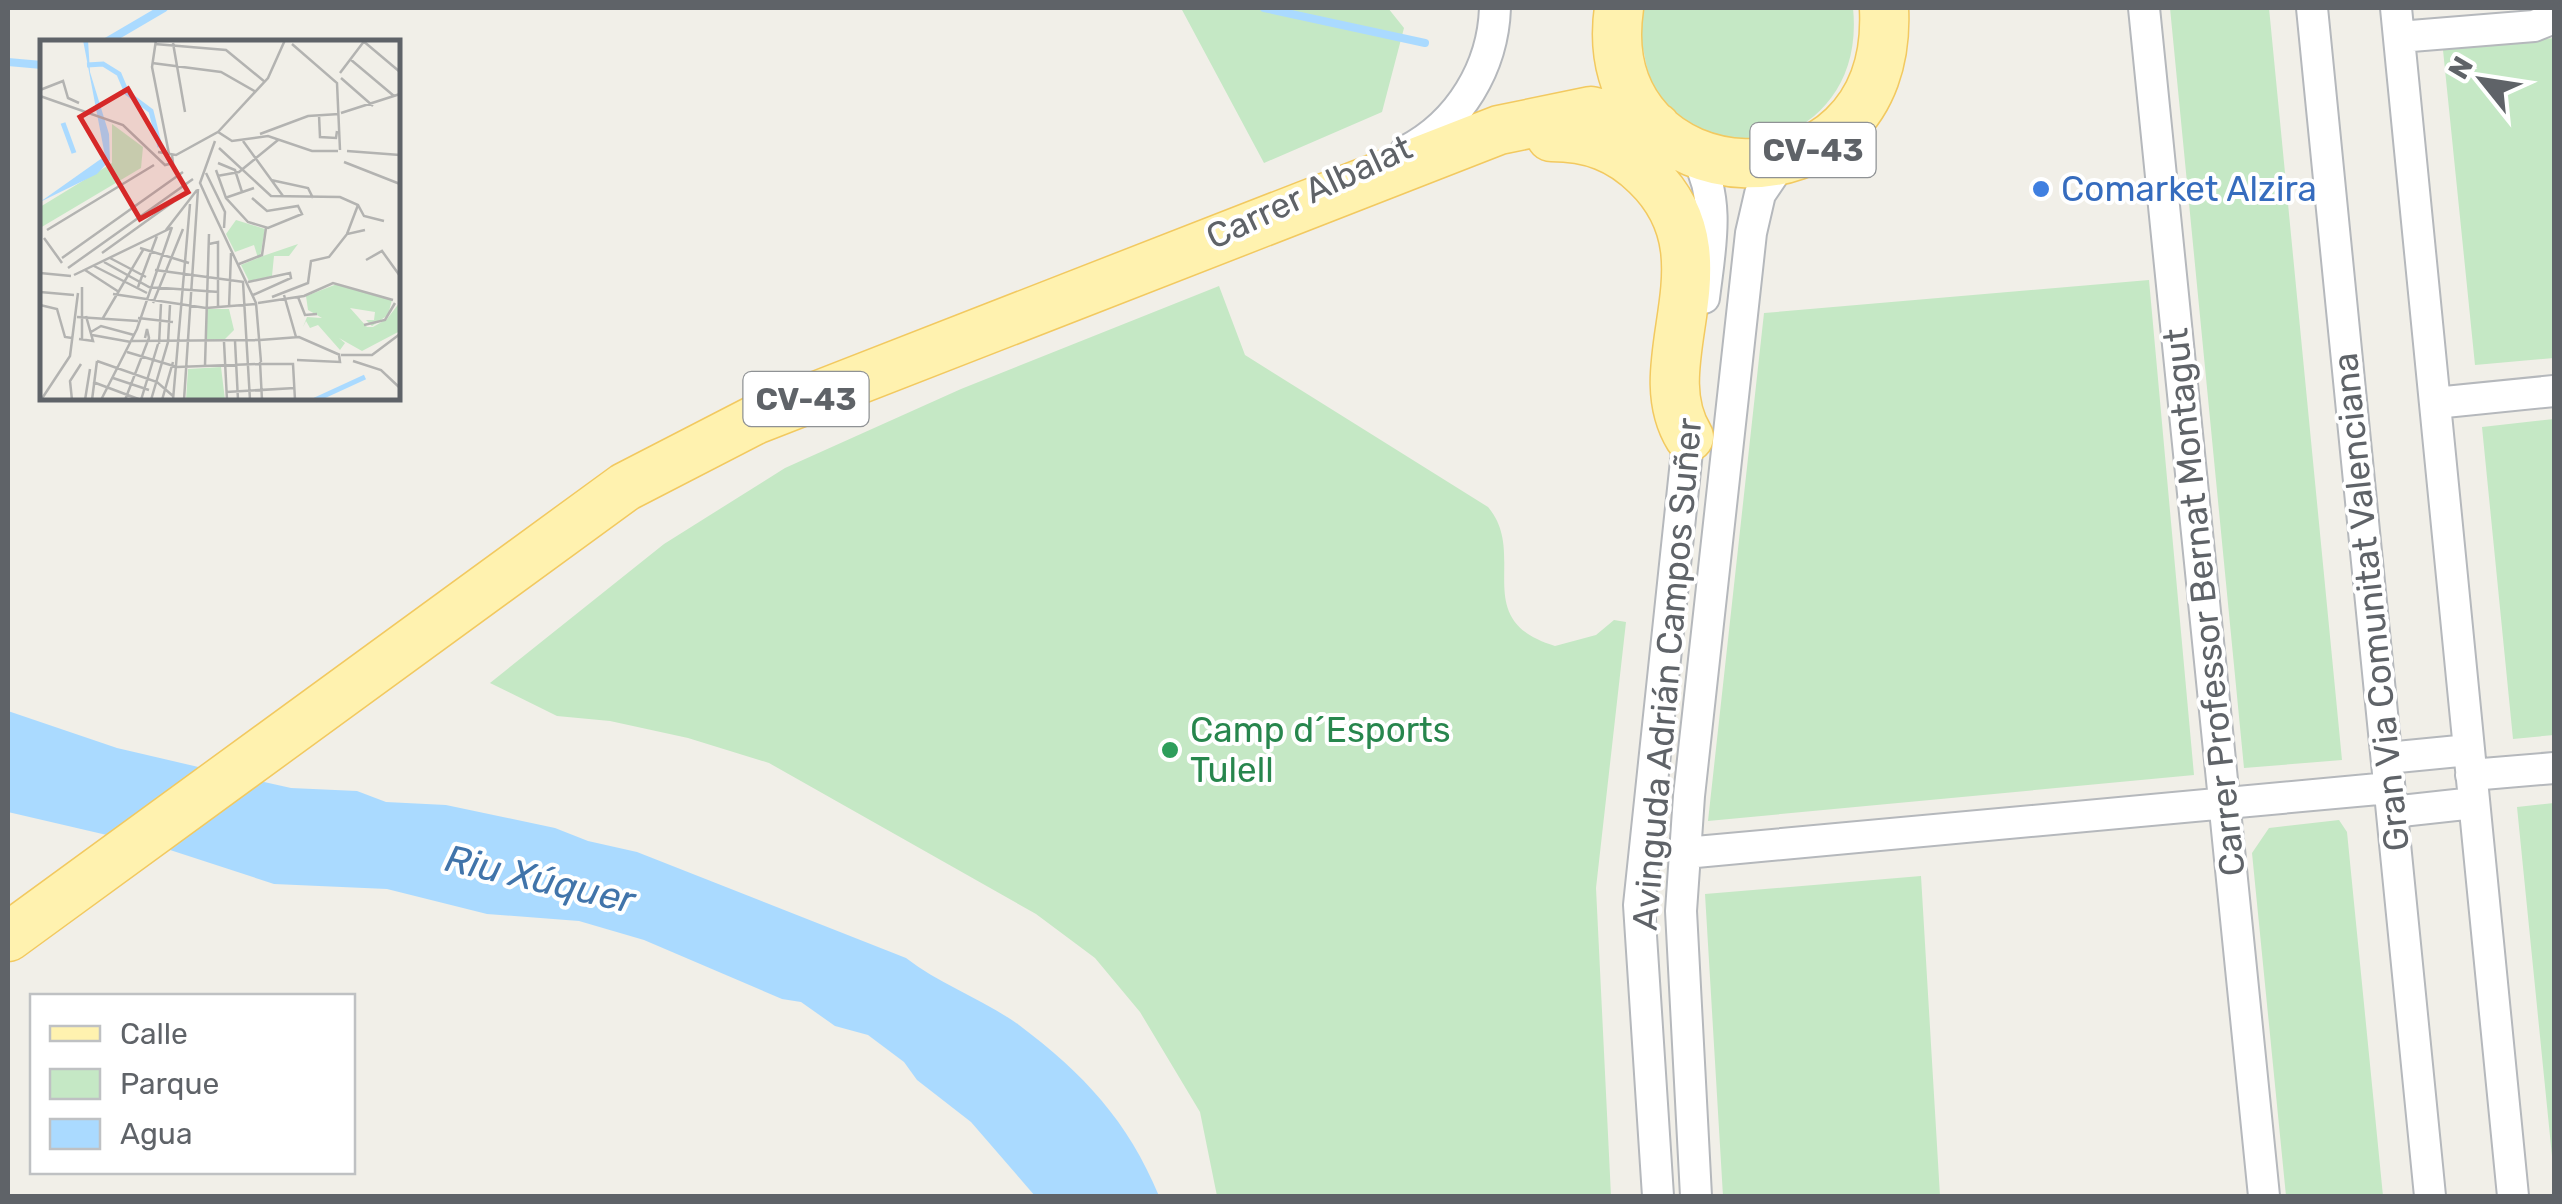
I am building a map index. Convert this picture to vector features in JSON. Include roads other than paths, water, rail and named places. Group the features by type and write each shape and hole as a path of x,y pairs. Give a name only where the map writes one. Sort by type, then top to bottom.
{"main road":[{"name":"CV-43","path":"1618,17 1622,70 1630,91 1656,127 1696,155 1738,165 1781,162 1819,148 1851,122 1877,75 1885,49 1884,8"},
{"name":"CV-43","path":"1499,130 1588,74 1618,17"},
{"name":"CV-43","path":"8,936 626,487 754,420 1499,130 1590,111 1656,127"},
{"path":"1294,209 1412,183 1544,137 1574,137 1624,155 1658,185 1684,240 1687,275 1676,405 1688,436"}],"street":[{"name":"Carrer Albalat","path":"1162,260 1312,188 1396,156 1430,136 1462,104 1480,74 1495,8"},
{"name":"Carrer Professor Bernat Montagut","path":"2144,8 2264,1196"},
{"name":"Gran Via Comunitat Valenciana","path":"2312,8 2430,1196"},
{"path":"2513,1196 2398,22 2534,26 2554,18"},
{"name":"Avinguda Adrián Campos Suñer","path":"1658,1196 1639,905 1712,217 1710,183 1696,155"},
{"name":"Avinguda Adrián Campos Suñer","path":"1696,1196 1680,912 1752,233 1760,194 1781,162"},
{"path":"2435,403 2554,391"},
{"path":"1685,853 2554,768"},
{"path":"2389,786 2471,776"}],"water":[{"name":"Riu Xúquer","path":"8,711 117,748 291,788 357,791 386,802 446,805 555,828 588,841 637,852 906,958 1019,1025 1064,1062 1118,1122 1159,1196 1035,1196 971,1122 868,1035 835,1026 801,1002 782,999 644,940 579,921 487,914 387,889 274,884 167,849 8,812"}],"waterway":[{"path":"109,40 164,8"},
{"path":"1264,8 1425,43"},
{"path":"8,62 40,65"}],"place":[{"name":"Comarket Alzira","path":"2041,189"},
{"name":"Camp d´Esports Tulell","path":"1170,750"}]}
